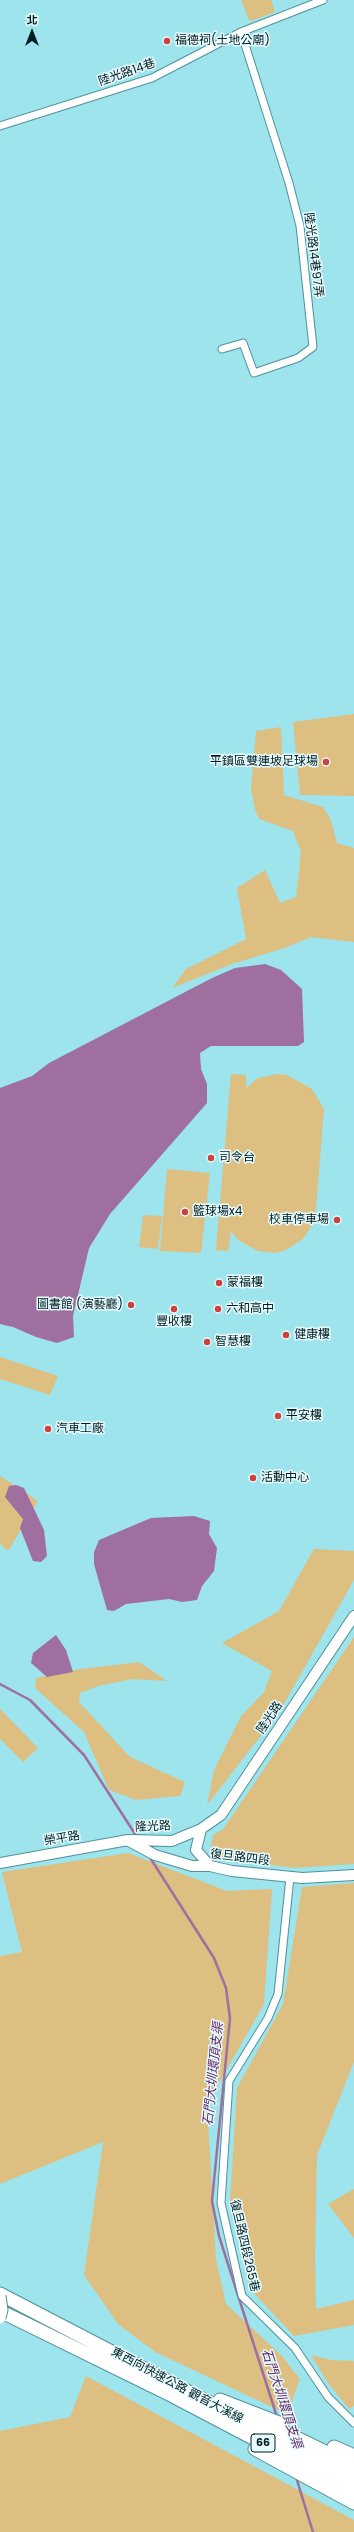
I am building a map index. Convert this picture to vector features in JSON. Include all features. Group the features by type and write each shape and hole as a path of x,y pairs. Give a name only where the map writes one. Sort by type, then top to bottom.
{"highway":[{"name":"東西向快速公路 觀音大溪線","path":"0,2295 105,2348 174,2390 354,2491"},
{"name":"東西向快速公路 觀音大溪線","path":"0,2311 92,2358 174,2390 354,2478"},
{"path":"174,2390 220,2400 269,2418 354,2456"},
{"path":"174,2390 354,2503"},
{"path":"220,2400 354,2466"}],"main road":[{"path":"0,2295 2,2310 0,2318"}],"street":[{"name":"陸光路14巷","path":"0,126 152,78 241,32 323,0"},
{"name":"陸光路14巷97弄","path":"222,349 243,343 254,373 298,358 313,347 310,329 307,274 300,226 289,183 241,32"},
{"name":"陸光路","path":"201,1829 221,1814 354,1616"},
{"name":"隆光路","path":"128,1840 172,1840 201,1829"},
{"path":"201,1829 196,1850 210,1866"},
{"name":"榮平路","path":"0,1863 128,1840"},
{"name":"復旦路四段","path":"128,1840 155,1855 192,1866 210,1866 232,1871 290,1877 354,1875"},
{"name":"復旦路四段265巷","path":"290,1877 278,1994 268,2018 229,2081 221,2203 242,2296 295,2348 328,2397 354,2423"}],"shaded area":[{"path":"241,0 271,0 275,12 251,21 249,20"},
{"name":"平鎮區雙連坡足球場","path":"354,714 354,796 300,795 293,722"},
{"path":"281,727 284,795 323,807 331,820 337,843 354,848 354,942 311,937 285,948 232,964 172,988 186,969 246,939 237,888 265,870 280,903 296,897 301,852 293,831 259,819 255,810 251,789 256,731"},
{"path":"265,964 281,970 302,989 304,1042 298,1046 211,1046 200,1053 201,1069 207,1084 207,1103 110,1214 89,1248 73,1316 74,1337 57,1343 36,1337 13,1327 0,1324 0,1088 32,1076 49,1063 212,978 235,968"},
{"path":"231,1074 246,1075 246,1088 258,1078 277,1074 287,1075 312,1089 324,1109 315,1221 303,1239 286,1250 275,1253 258,1251 238,1240 231,1231 228,1251 216,1250"},
{"name":"籃球場x4","path":"167,1169 210,1173 201,1253 160,1251"},
{"path":"143,1215 162,1216 158,1249 139,1247"},
{"path":"0,1357 58,1376 50,1395 0,1379"},
{"path":"0,1476 38,1501 8,1551 0,1544"},
{"path":"16,1485 24,1488 44,1530 47,1556 41,1562 33,1561 20,1528 23,1519 5,1497 9,1486"},
{"path":"194,1516 210,1521 209,1534 217,1548 214,1571 202,1586 197,1600 182,1602 169,1599 126,1604 114,1611 107,1610 94,1564 94,1552 99,1540 151,1518"},
{"path":"314,1549 354,1551 354,1580 280,1711 207,1805 214,1770 241,1716 264,1692 272,1671 222,1643 279,1611"},
{"path":"56,1635 66,1650 73,1672 47,1677 31,1663 33,1653"},
{"path":"354,1637 354,1864 294,1868 217,1858 211,1846 213,1835 223,1829"},
{"path":"139,1662 167,1681 133,1679 98,1686 80,1693 79,1702 130,1757 185,1782 180,1796 136,1800 109,1790 84,1732 35,1688 36,1678 81,1669"},
{"path":"0,1709 38,1748 23,1762 0,1739"},
{"path":"128,1853 227,1891 272,1889 264,2004 207,2104 216,2259 226,2304 282,2356 300,2379 287,2414 155,2352 118,2324 84,2275 103,2142 0,2184 0,1956 22,1952 2,1872"},
{"path":"354,1883 354,2062 317,2155 315,2258 316,2309 354,2300 354,2325 294,2336 250,2289 230,2202 237,2088 283,2004 302,1887"},
{"path":"354,2189 354,2238 328,2204"},
{"path":"311,2355 331,2360 354,2361 354,2406 349,2409 328,2383"},
{"path":"86,2376 354,2520 354,2532 0,2532 0,2431 70,2417"}],"waterway":[{"name":"石門大圳環頂支渠","path":"0,1684 30,1700 84,1755 137,1837"},
{"name":"石門大圳環頂支渠","path":"149,1856 214,1958 226,1988 230,2018 212,2201 219,2236 277,2417"},
{"name":"石門大圳環頂支渠","path":"296,2477 313,2532"}],"place":[{"name":"福德祠(土地公廟)","path":"167,41"},
{"name":"平鎮區雙連坡足球場","path":"326,762"},
{"name":"司令台","path":"211,1158"},
{"name":"籃球場x4","path":"185,1212"},
{"name":"校車停車場","path":"337,1220"},
{"name":"蒙福樓","path":"219,1283"},
{"name":"圖書館 (演藝廳)","path":"131,1305"},
{"name":"豐收樓","path":"174,1309"},
{"name":"六和高中","path":"218,1309"},
{"name":"健康樓","path":"286,1335"},
{"name":"智慧樓","path":"207,1342"},
{"name":"平安樓","path":"278,1416"},
{"name":"汽車工廠","path":"48,1429"},
{"name":"活動中心","path":"253,1478"}]}
